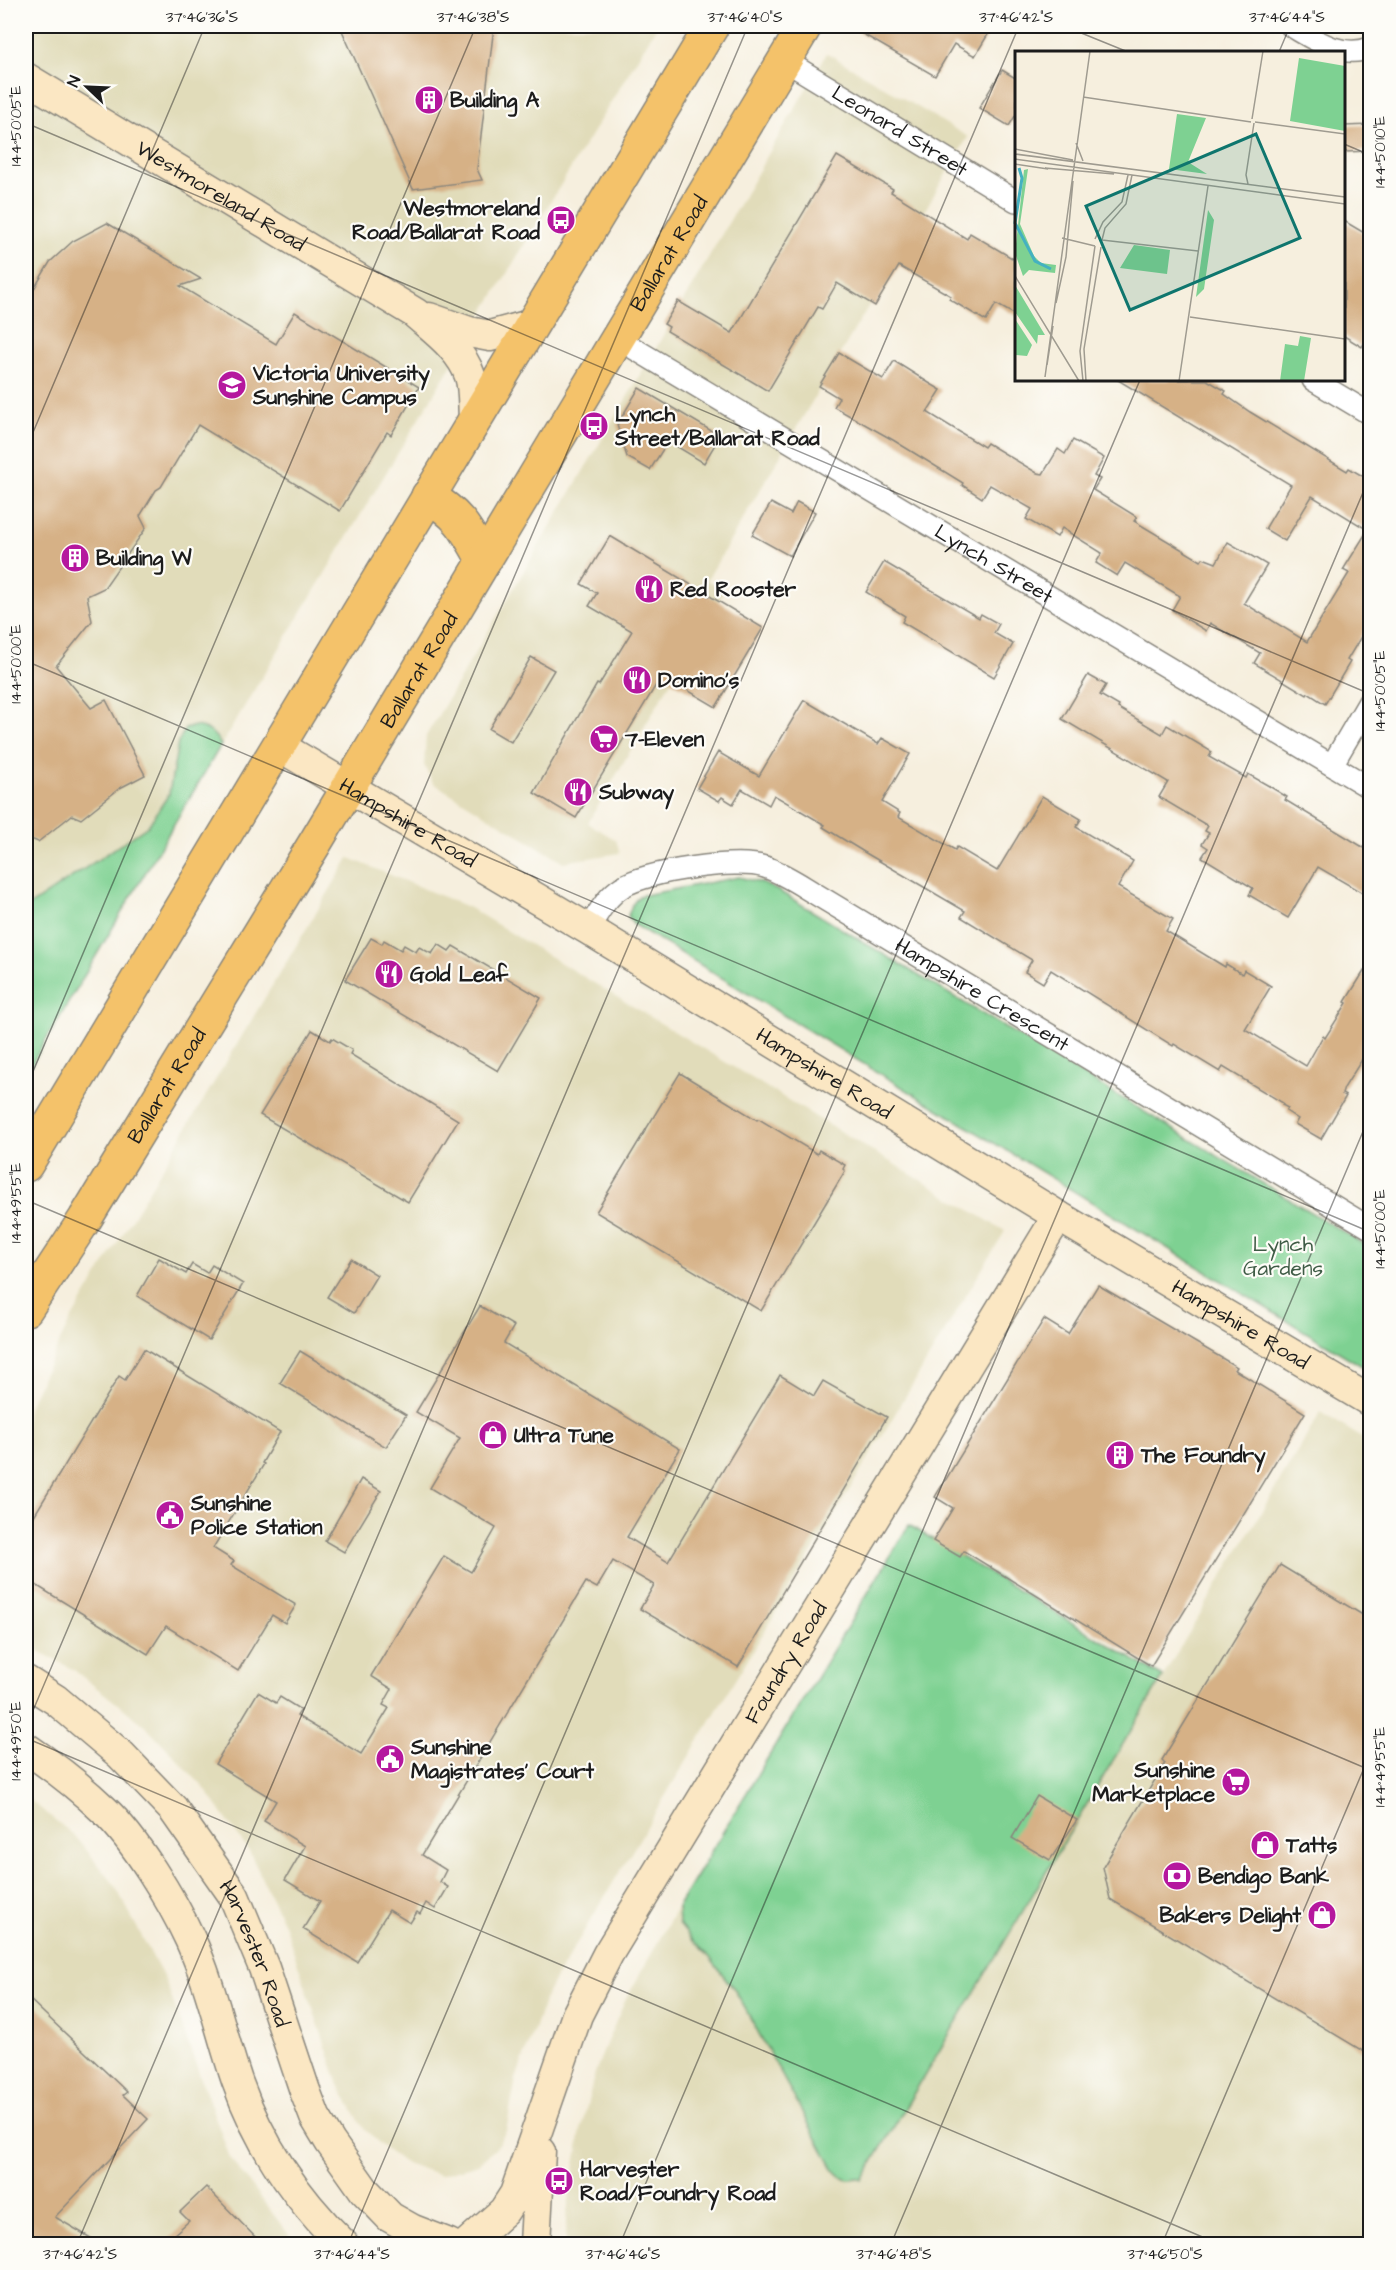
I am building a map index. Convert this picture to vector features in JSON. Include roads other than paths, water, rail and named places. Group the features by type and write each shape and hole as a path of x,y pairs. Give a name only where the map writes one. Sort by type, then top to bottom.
{"highway":[{"path":"26,1165 712,26"},
{"name":"Ballarat Road","path":"26,1309 91,1209 349,786 805,26"},
{"path":"428,496 447,507 463,523 484,561"}],"street":[{"path":"1292,26 1320,43 1349,52 1371,48"},
{"name":"Leonard Street","path":"784,60 1015,200"},
{"name":"Westmoreland Road","path":"26,78 415,313 450,344 463,359 471,378 474,418"},
{"name":"Westmoreland Road","path":"415,313 469,332 490,336 530,325"},
{"name":"Lynch Street","path":"618,339 1371,788"},
{"path":"1315,381 1371,414"},
{"path":"1332,765 1371,700"},
{"name":"Hampshire Road","path":"279,746 588,929 1058,1216 1371,1401"},
{"name":"Hampshire Crescent","path":"588,929 609,897 623,886 638,880 723,864 753,864 766,867 814,893 1371,1228"},
{"name":"Foundry Road","path":"467,2244 504,2211 521,2182 577,2015 608,1954 1058,1216"},
{"name":"Harvester Road","path":"26,1681 56,1700 121,1755 173,1809 234,1896 264,1968 305,2091 315,2116 330,2142 364,2190 390,2217 413,2230 449,2244"},
{"path":"26,1748 64,1774 106,1811 133,1844 190,1938 208,1984 237,2082 256,2126 301,2198 343,2244"},
{"name":"Foundry Road","path":"535,2244 541,2122"}],"place":[{"name":"Building A","path":"429,100"},
{"name":"Westmoreland Road/Ballarat Road","path":"561,220"},
{"name":"Victoria University Sunshine Campus","path":"232,385"},
{"name":"Lynch Street/Ballarat Road","path":"594,426"},
{"name":"Building W","path":"75,558"},
{"name":"Red Rooster","path":"649,589"},
{"name":"Domino's","path":"637,680"},
{"name":"7-Eleven","path":"604,739"},
{"name":"Subway","path":"578,792"},
{"name":"Gold Leaf","path":"389,974"},
{"name":"Ultra Tune","path":"493,1435"},
{"name":"The Foundry","path":"1120,1455"},
{"name":"Sunshine Police Station","path":"170,1515"},
{"name":"Sunshine Magistrates' Court","path":"390,1759"},
{"name":"Sunshine Marketplace","path":"1236,1782"},
{"name":"Tatts","path":"1265,1845"},
{"name":"Bendigo Bank","path":"1177,1876"},
{"name":"Bakers Delight","path":"1322,1915"},
{"name":"Harvester Road/Foundry Road","path":"559,2181"}],"park label":[{"name":"Lynch Gardens","path":"1283,1256"}]}
